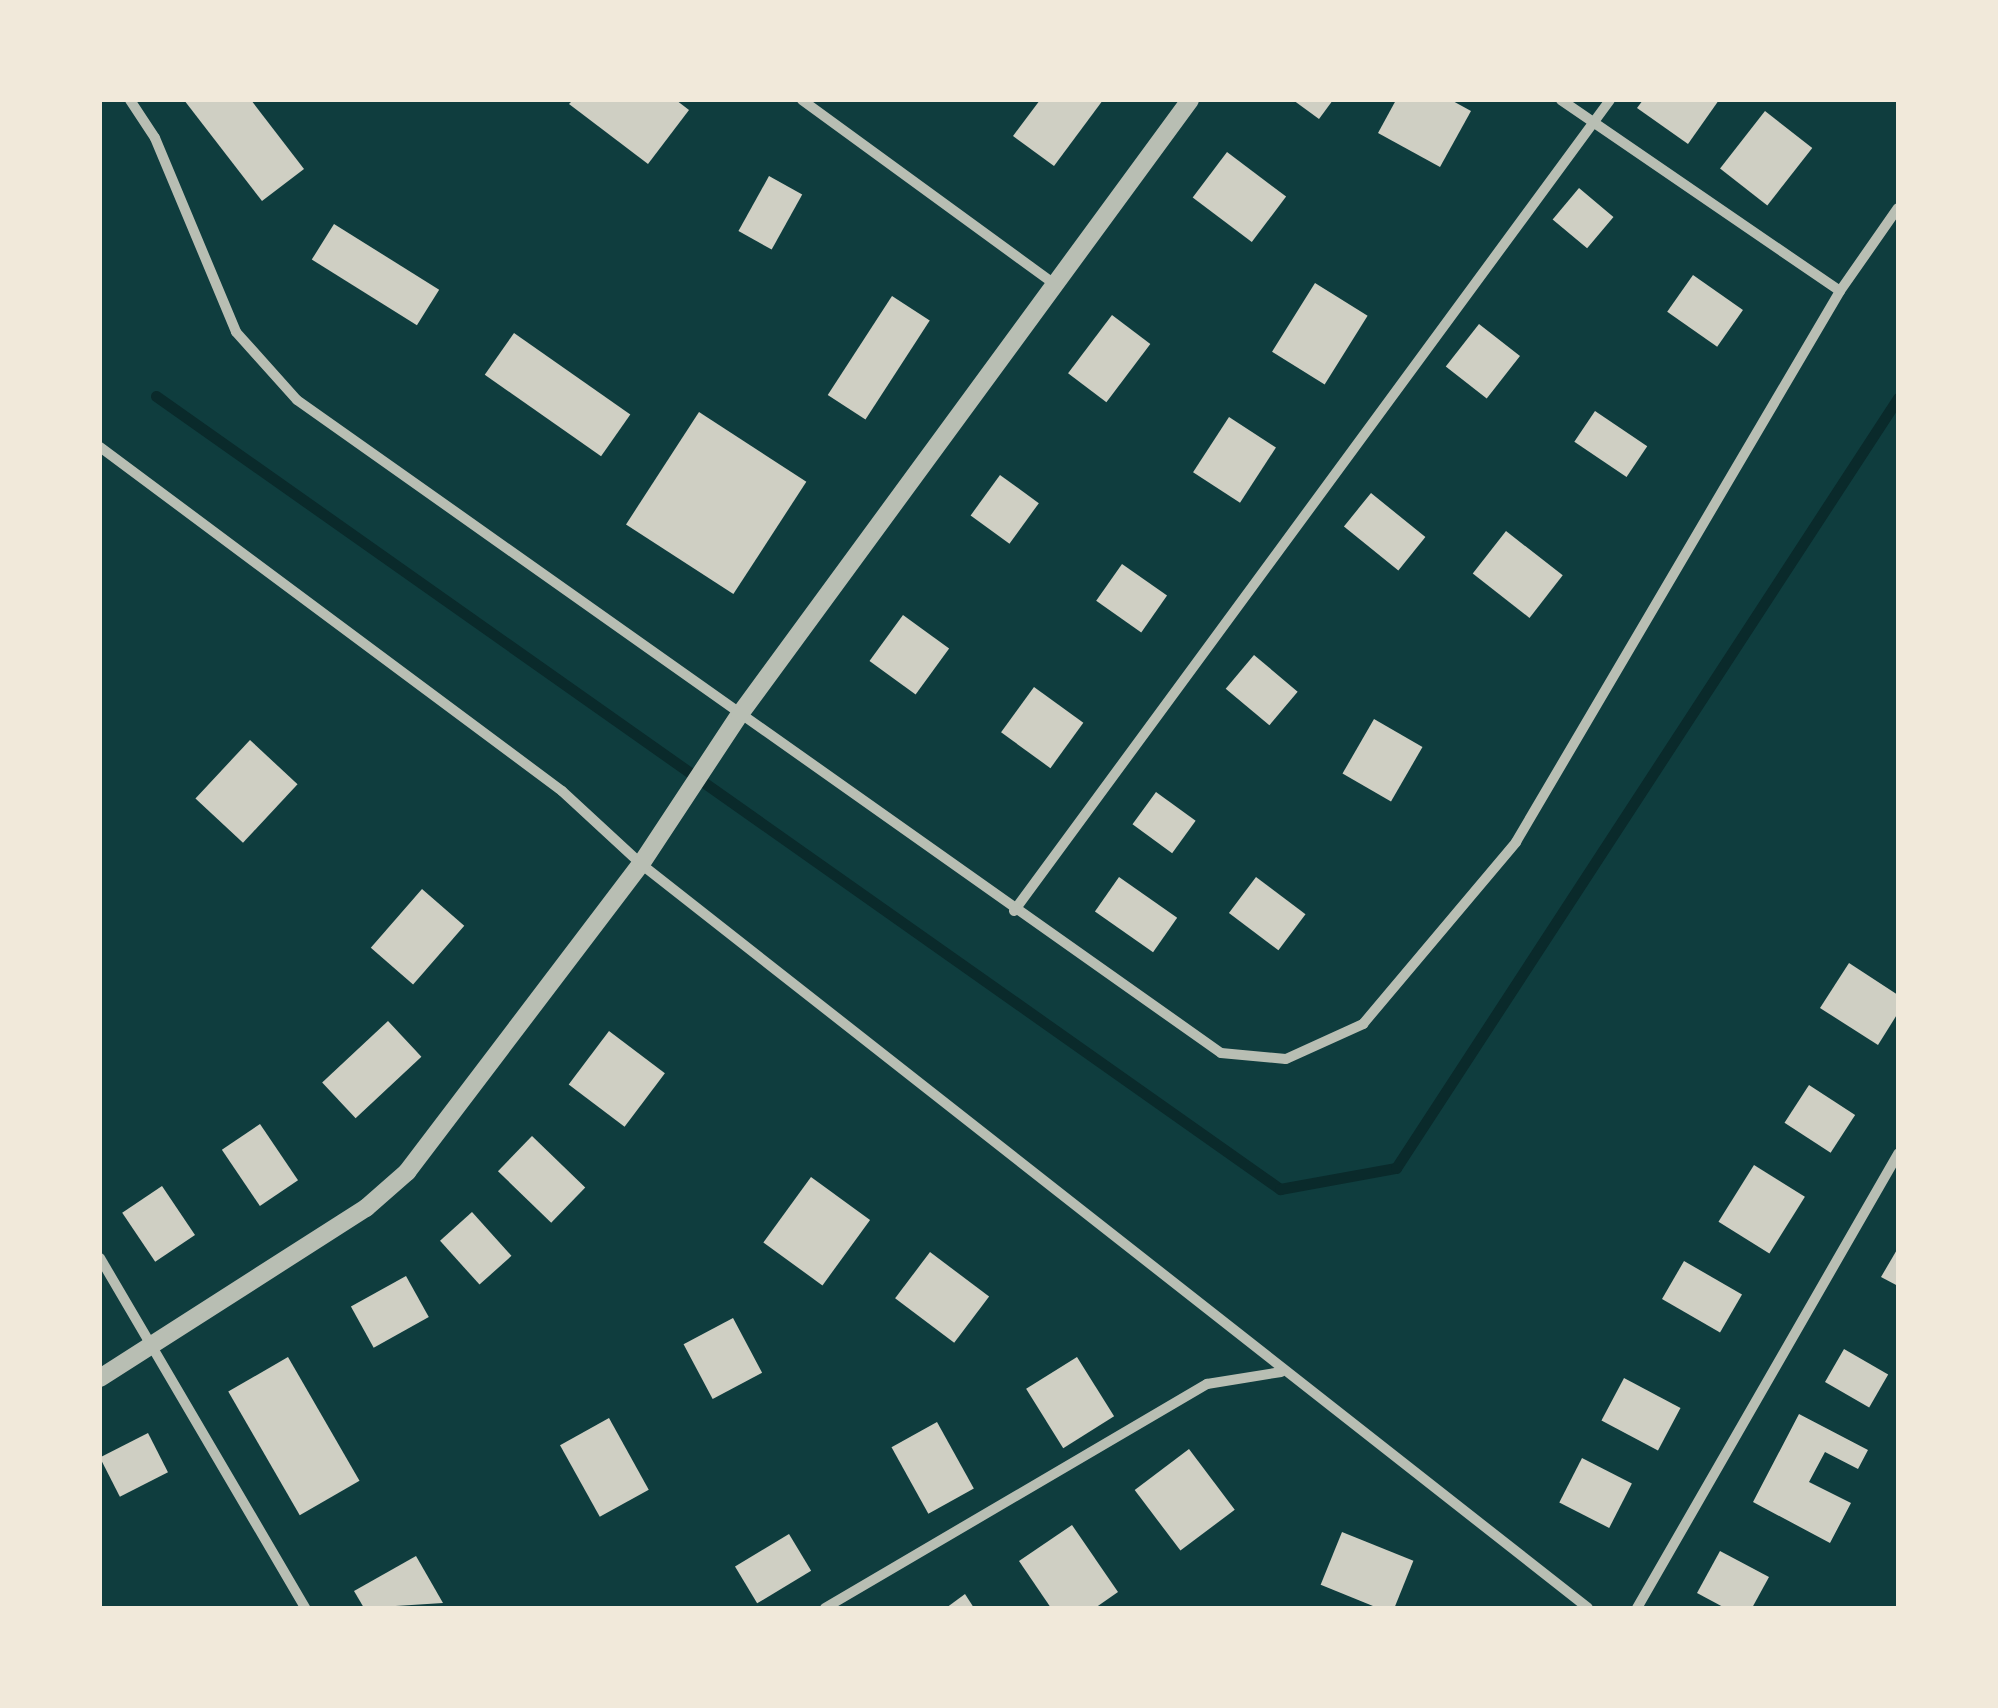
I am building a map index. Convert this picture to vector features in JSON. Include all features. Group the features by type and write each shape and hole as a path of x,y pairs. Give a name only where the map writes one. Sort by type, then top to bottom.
{"street":[{"path":"130,100 154,138 236,332 297,400 1014,911 1221,1053 1286,1059 1363,1024 1516,842 1840,290 1898,208"},
{"path":"802,100 1054,284"},
{"path":"100,1378 153,1348 366,1208 408,1172 641,864 740,714 1190,100"},
{"path":"1561,100 1840,290"},
{"path":"1014,911 1610,100"},
{"path":"100,447 562,790 641,864 1281,1372 1588,1608"},
{"path":"1637,1608 1898,1154"},
{"path":"100,1258 304,1608"},
{"path":"825,1608 1208,1384 1281,1372"}],"building":[{"path":"184,100 251,100 304,169 262,201"},
{"path":"573,100 676,100 689,110 648,164 569,104"},
{"path":"1040,100 1103,100 1054,166 1013,136"},
{"path":"1293,100 1333,100 1319,119"},
{"path":"1396,100 1451,100 1471,111 1440,167 1378,133"},
{"path":"1643,100 1719,100 1688,144 1637,108"},
{"path":"1765,111 1812,148 1767,205 1720,169"},
{"path":"1227,152 1286,197 1252,242 1193,198"},
{"path":"769,176 802,194 772,250 738,231"},
{"path":"1579,188 1613,217 1587,248 1553,219"},
{"path":"334,224 439,290 417,325 312,260"},
{"path":"1693,275 1743,310 1717,347 1667,312"},
{"path":"1315,283 1368,316 1325,385 1272,352"},
{"path":"892,296 930,321 865,419 828,395"},
{"path":"1112,315 1150,344 1106,402 1068,373"},
{"path":"1479,324 1520,356 1487,399 1446,367"},
{"path":"514,333 630,414 601,456 485,375"},
{"path":"1595,411 1647,446 1627,477 1574,442"},
{"path":"699,412 806,482 733,594 626,524"},
{"path":"1229,417 1276,447 1240,503 1193,472"},
{"path":"1000,475 1039,503 1009,544 971,515"},
{"path":"1371,493 1425,537 1398,570 1344,526"},
{"path":"1506,531 1563,575 1529,618 1473,574"},
{"path":"1122,564 1167,596 1141,632 1096,601"},
{"path":"903,615 949,649 916,695 869,661"},
{"path":"1254,655 1298,692 1269,725 1226,689"},
{"path":"1034,687 1083,723 1050,768 1001,732"},
{"path":"1374,719 1422,747 1391,802 1342,774"},
{"path":"250,740 298,784 243,843 195,799"},
{"path":"1156,792 1196,821 1172,853 1132,824"},
{"path":"1119,877 1177,918 1153,952 1095,911"},
{"path":"1256,877 1306,914 1278,950 1229,913"},
{"path":"422,889 464,926 413,985 371,948"},
{"path":"1849,963 1898,995 1898,1013 1878,1045 1820,1008"},
{"path":"388,1021 421,1057 356,1118 322,1082"},
{"path":"609,1031 665,1073 625,1127 569,1085"},
{"path":"1809,1085 1855,1115 1831,1153 1784,1123"},
{"path":"260,1124 298,1180 260,1206 222,1150"},
{"path":"532,1136 585,1187 551,1223 498,1171"},
{"path":"1754,1165 1805,1197 1769,1254 1718,1222"},
{"path":"811,1177 870,1220 822,1285 763,1243"},
{"path":"162,1186 195,1235 155,1262 122,1213"},
{"path":"472,1212 511,1256 480,1285 440,1241"},
{"path":"1898,1248 1898,1286 1881,1277"},
{"path":"930,1252 989,1297 954,1343 895,1298"},
{"path":"1684,1261 1742,1294 1720,1333 1662,1299"},
{"path":"406,1276 429,1317 374,1348 351,1307"},
{"path":"733,1318 762,1373 713,1399 684,1344"},
{"path":"1844,1349 1888,1374 1869,1407 1825,1382"},
{"path":"288,1357 360,1481 300,1515 228,1392"},
{"path":"1077,1357 1114,1416 1063,1448 1026,1389"},
{"path":"1624,1378 1681,1408 1658,1450 1601,1420"},
{"path":"1799,1414 1868,1450 1858,1469 1825,1452 1809,1482 1851,1503 1830,1543 1753,1502"},
{"path":"609,1418 649,1490 600,1517 560,1445"},
{"path":"937,1422 974,1488 928,1514 892,1447"},
{"path":"148,1433 168,1472 120,1497 100,1457"},
{"path":"1189,1449 1235,1510 1180,1551 1135,1490"},
{"path":"1582,1458 1632,1483 1609,1528 1559,1503"},
{"path":"1072,1525 1118,1592 1095,1608 1051,1608 1019,1561"},
{"path":"1342,1532 1413,1561 1394,1608 1378,1608 1321,1585"},
{"path":"789,1534 811,1571 757,1603 735,1566"},
{"path":"1720,1551 1769,1577 1752,1608 1725,1608 1697,1593"},
{"path":"416,1556 443,1603 364,1608 354,1591"},
{"path":"965,1594 974,1608 946,1608"}],"waterway":[{"path":"156,396 1280,1189 1396,1168 1898,398"}]}
